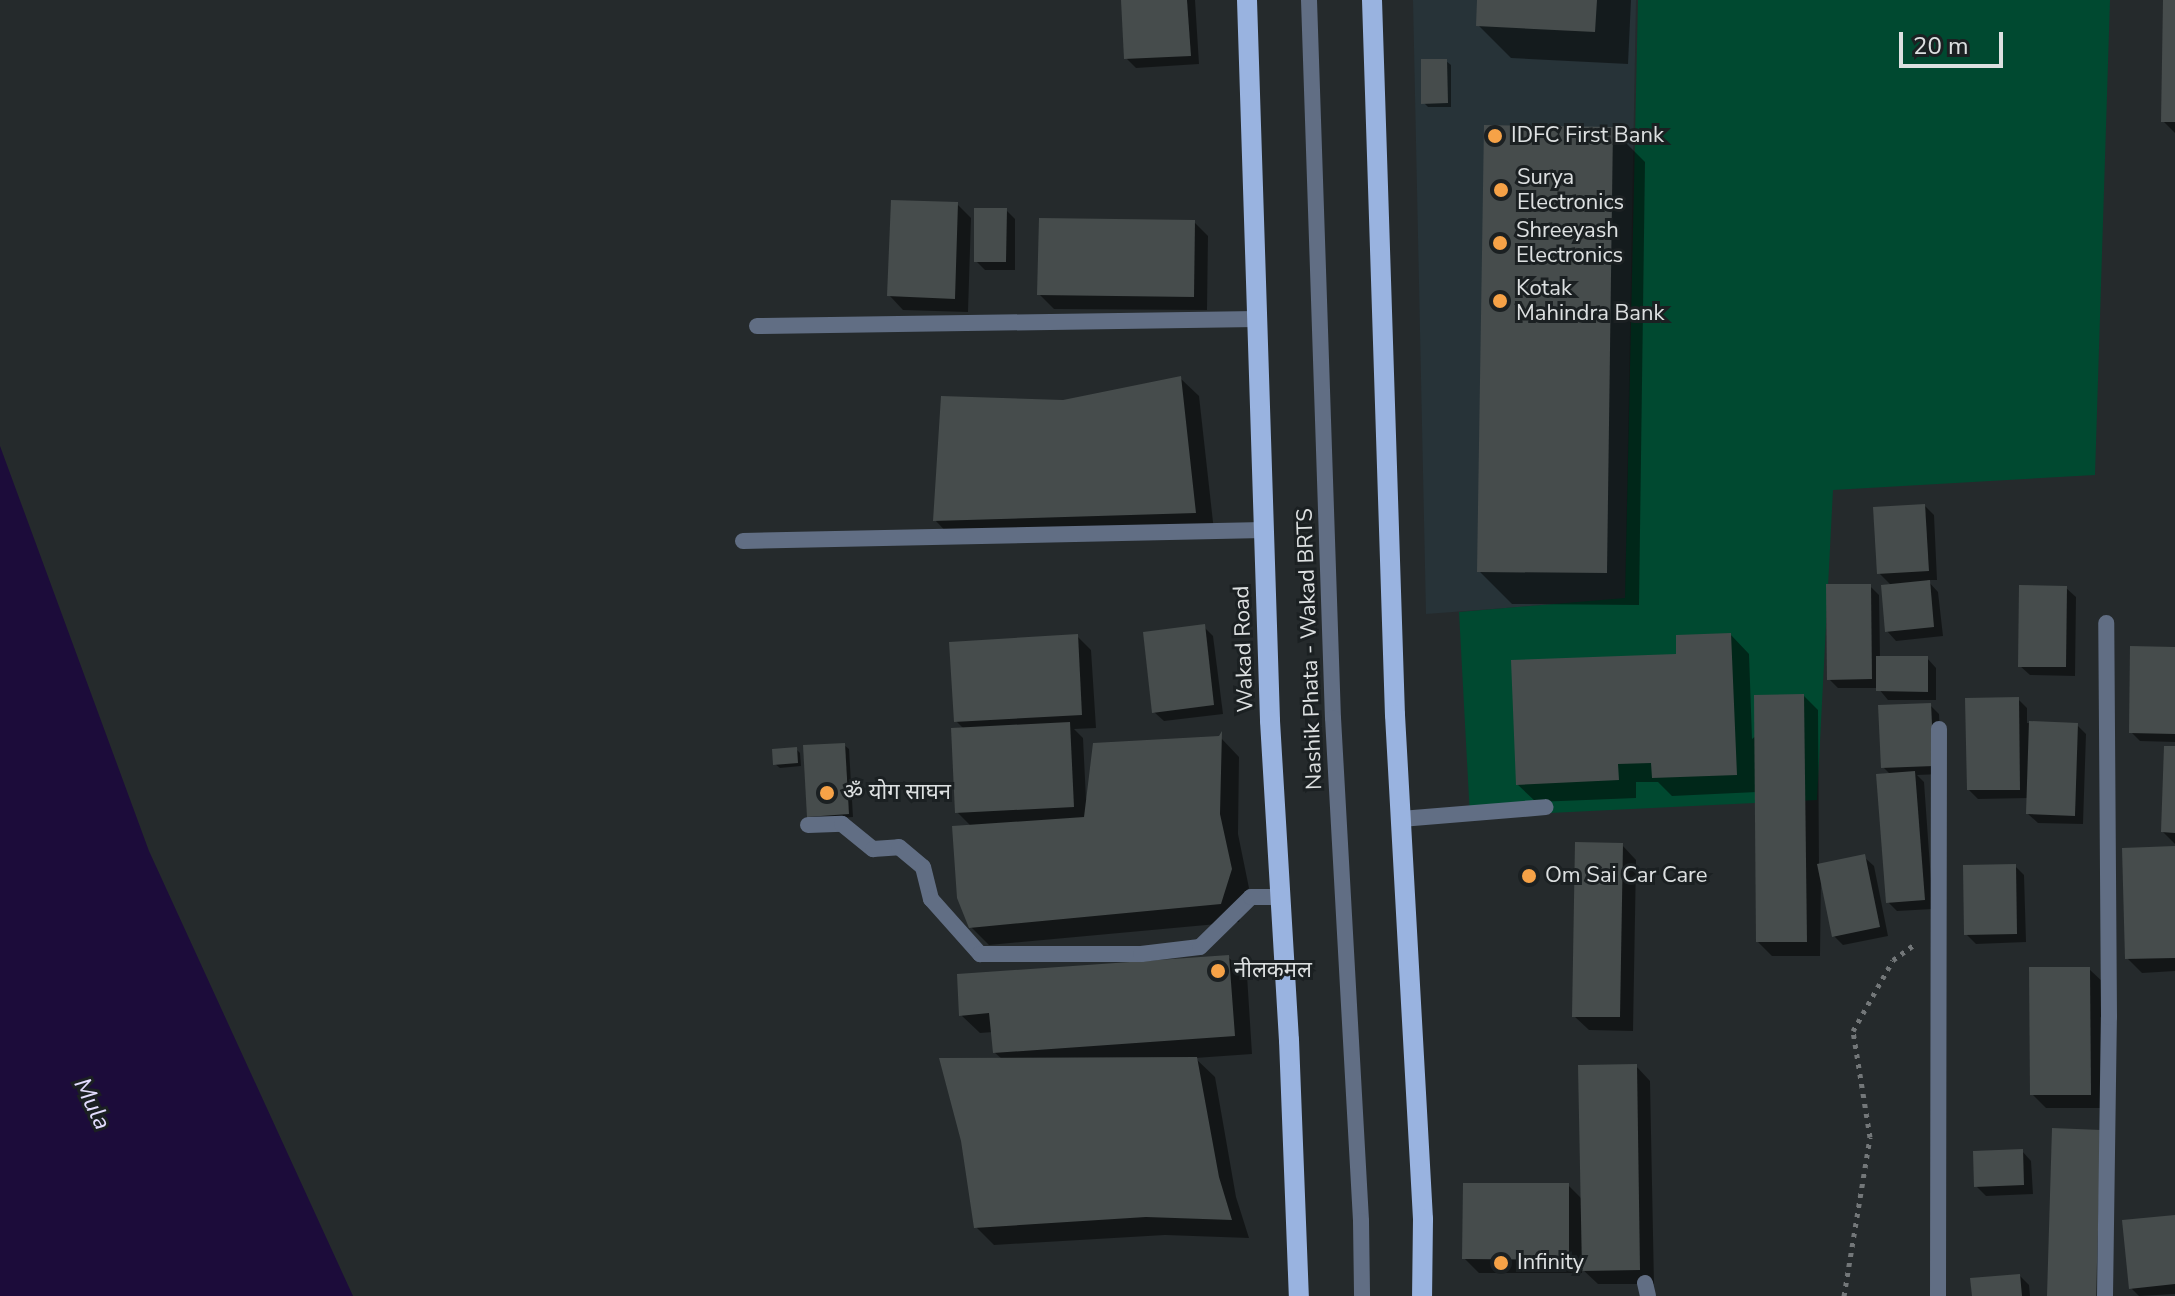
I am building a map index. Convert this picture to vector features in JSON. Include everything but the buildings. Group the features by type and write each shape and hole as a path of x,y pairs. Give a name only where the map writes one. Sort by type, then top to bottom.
{"main road":[{"name":"Wakad Road","path":"1247,0 1264,530 1299,1296"},
{"path":"1372,0 1395,715 1423,1204 1422,1296"}],"street":[{"name":"Nashik Phata - Wakad BRTS","path":"1309,0 1333,718 1359,1175 1362,1296"},
{"path":"757,326 1257,319"},
{"path":"743,541 1264,530"},
{"path":"2105,1296 2109,1017 2106,623"},
{"path":"1938,1296 1939,729"},
{"path":"1401,819 1546,807"},
{"path":"808,825 842,824 873,849 899,847 923,867 931,899 980,954 1141,954 1200,947 1251,897 1281,897"}],"path":[{"path":"1844,1296 1870,1137 1853,1031 1893,960 1938,927"}],"shaded area":[{"path":"1413,0 1636,0 1625,599 1426,614"}],"green space":[{"path":"1638,0 2110,0 2095,475 1833,490 1817,800 1470,817 1459,612 1625,598"}],"water":[{"name":"Mula","path":"0,446 149,851 353,1296 0,1296"}],"place":[{"name":"IDFC First Bank","path":"1495,136"},
{"name":"Surya Electronics","path":"1501,190"},
{"name":"Shreeyash Electronics","path":"1500,243"},
{"name":"Kotak Mahindra Bank","path":"1500,301"},
{"name":"ॐ योग साघन","path":"827,793"},
{"name":"Om Sai Car Care","path":"1529,876"},
{"name":"नीलकमल","path":"1218,971"},
{"name":"Infinity","path":"1501,1263"}]}
